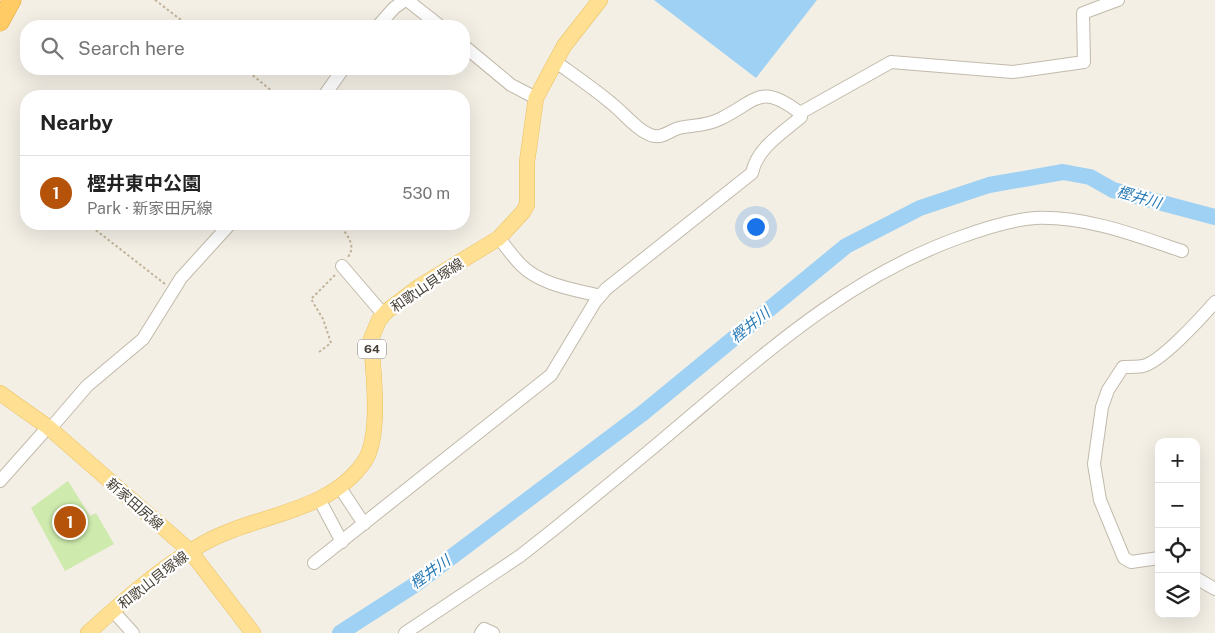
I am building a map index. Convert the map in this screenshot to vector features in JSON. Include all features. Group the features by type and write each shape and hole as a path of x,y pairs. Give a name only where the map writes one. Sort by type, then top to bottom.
{"highway":[{"path":"0,22 12,0"}],"main road":[{"name":"和歌山貝塚線","path":"88,633 112,611 190,551 224,533 296,509 319,499 339,486 364,462 372,445 374,433 371,339 384,315 420,286 499,238 512,225 527,205 527,162 536,98 564,46 600,0"},
{"name":"新家田尻線","path":"0,393 49,428 190,551 253,633"}],"street":[{"path":"383,20 394,8 406,0 432,20"},
{"path":"800,113 891,62 1013,72 1084,62 1083,13 1118,0"},
{"path":"470,51 511,85 536,98"},
{"path":"556,62 611,103 644,131 654,136 663,135 678,128 704,126 727,115 754,98 765,96 783,100 800,113"},
{"path":"328,90 339,75"},
{"path":"314,563 551,375 600,296 620,277 752,173 754,162 772,141 801,117 800,113"},
{"path":"406,633 520,556 778,341 868,279 896,264 971,233 1034,218 1062,219 1104,226 1182,251"},
{"path":"0,481 87,386 143,339 181,278 225,230"},
{"path":"499,238 521,265 533,275 547,282 600,296"},
{"path":"342,266 384,315"},
{"path":"1155,559 1131,562 1124,558 1100,500 1094,464 1102,407 1108,390 1123,367 1143,366 1152,362 1195,324 1215,302"},
{"path":"339,486 364,524"},
{"path":"319,499 342,542"},
{"path":"1200,580 1215,589"},
{"path":"112,611 133,633"},
{"path":"480,633 484,629 493,633"}],"path":[{"path":"155,0 181,20"},
{"path":"252,75 271,90"},
{"path":"96,230 174,290"},
{"path":"319,352 331,343 323,319 311,299 342,266 352,252 352,246 342,230"}],"green space":[{"path":"68,481 90,516 96,513 114,544 65,571 31,508"}],"water":[{"path":"654,0 817,0 756,78"}],"waterway":[{"name":"樫井川","path":"340,633 413,586 643,413 846,246 920,208 989,185 1063,172 1090,177 1113,190 1215,217"}],"place":[{"name":"樫井東中公園","path":"70,522"}]}
